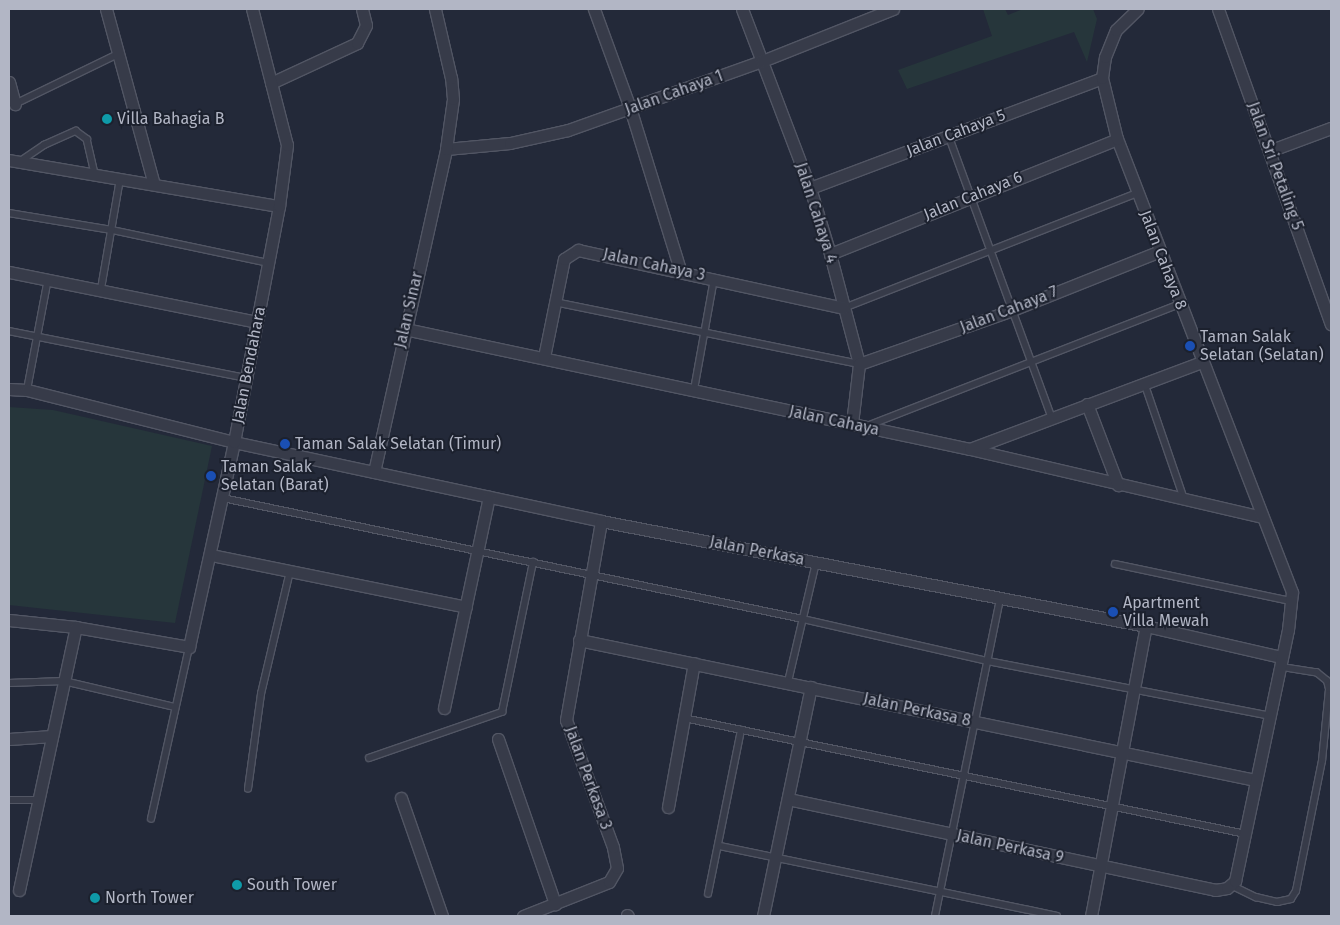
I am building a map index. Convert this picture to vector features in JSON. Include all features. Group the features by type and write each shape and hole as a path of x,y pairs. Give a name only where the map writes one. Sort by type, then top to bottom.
{"street":[{"path":"106,9 154,184"},
{"name":"Jalan Bendahara","path":"189,647 223,498 269,263 287,145 252,9"},
{"path":"271,83 357,43 366,25 362,9"},
{"name":"Jalan Sinar","path":"374,472 446,149 453,99 451,78 435,9"},
{"path":"594,9 630,108 680,270"},
{"name":"Jalan Cahaya 4","path":"742,9 810,188 830,254 859,364 852,424"},
{"name":"Jalan Cahaya 1","path":"446,149 510,143 568,130 762,61 893,9"},
{"name":"Jalan Cahaya 8","path":"1138,9 1116,30 1105,57 1102,78 1117,139 1158,252 1292,592 1293,601 1268,715 1238,875 1231,885"},
{"name":"Jalan Sri Petaling 5","path":"1218,9 1331,324"},
{"name":"Jalan Cahaya 5","path":"810,188 1102,78"},
{"path":"9,82 15,104"},
{"path":"1269,151 1331,128"},
{"name":"Jalan Cahaya 6","path":"830,254 1117,139"},
{"path":"14,160 279,206"},
{"name":"Jalan Cahaya 3","path":"544,357 564,259 578,250 680,270 844,308"},
{"name":"Jalan Cahaya 7","path":"859,364 1012,310 1158,252"},
{"path":"9,272 48,278 256,322"},
{"name":"Jalan Cahaya","path":"405,329 544,357 694,393 970,449 1118,485 1262,516"},
{"path":"970,449 1201,362"},
{"name":"Jalan Perkasa","path":"9,389 27,390 234,442 601,522 1146,626 1280,662"},
{"path":"1087,404 1118,485"},
{"path":"444,708 489,497"},
{"name":"Jalan Perkasa 3","path":"523,916 609,882 617,868 613,847 567,722 579,640 601,522"},
{"path":"211,555 466,607"},
{"path":"9,620 76,627 189,647"},
{"path":"1091,916 1146,626"},
{"path":"18,890 76,627"},
{"name":"Jalan Perkasa 8","path":"579,640 788,682 1122,754 1255,780"},
{"path":"668,806 694,663"},
{"path":"764,916 811,687"},
{"path":"9,739 52,736"},
{"path":"498,739 554,904"},
{"path":"401,798 442,916"},
{"name":"Jalan Perkasa 9","path":"788,799 1215,890 1231,885"}],"lane":[{"path":"15,104 118,54"},
{"path":"14,160 76,131 87,139 95,174"},
{"path":"949,136 1052,417"},
{"path":"101,289 120,179"},
{"path":"844,308 1137,193"},
{"path":"9,213 112,230 269,263"},
{"path":"27,390 48,278"},
{"path":"694,393 714,278"},
{"path":"555,302 859,364"},
{"path":"864,427 1180,304"},
{"path":"9,331 38,335 246,378"},
{"path":"1145,384 1185,500"},
{"path":"223,498 803,619 988,661 1268,715"},
{"path":"369,758 502,712 533,562"},
{"path":"788,682 816,563"},
{"path":"1115,564 1293,601"},
{"path":"248,789 261,694 290,572"},
{"path":"935,916 1000,598"},
{"path":"151,819 189,647"},
{"path":"1231,885 1256,897 1277,902 1291,898 1296,891 1322,761 1329,689 1327,681 1317,673 1280,662"},
{"path":"9,683 64,681 175,707"},
{"path":"684,718 1246,834"},
{"path":"708,894 720,846 742,730"},
{"path":"9,800 38,800"},
{"path":"720,846 1057,916"}],"shaded area":[{"path":"983,9 1005,9 1008,15 1023,9 1093,9 1097,19 1087,62 1074,32 907,89 898,70 992,36"},
{"path":"9,407 53,410 212,446 175,623 9,605"}],"place":[{"name":"Villa Bahagia B","path":"107,119"},
{"name":"Taman Salak Selatan (Selatan)","path":"1190,346"},
{"name":"Taman Salak Selatan (Timur)","path":"285,444"},
{"name":"Taman Salak Selatan (Barat)","path":"211,476"},
{"name":"Apartment Villa Mewah","path":"1113,612"},
{"name":"South Tower","path":"237,885"},
{"name":"North Tower","path":"95,898"}]}
